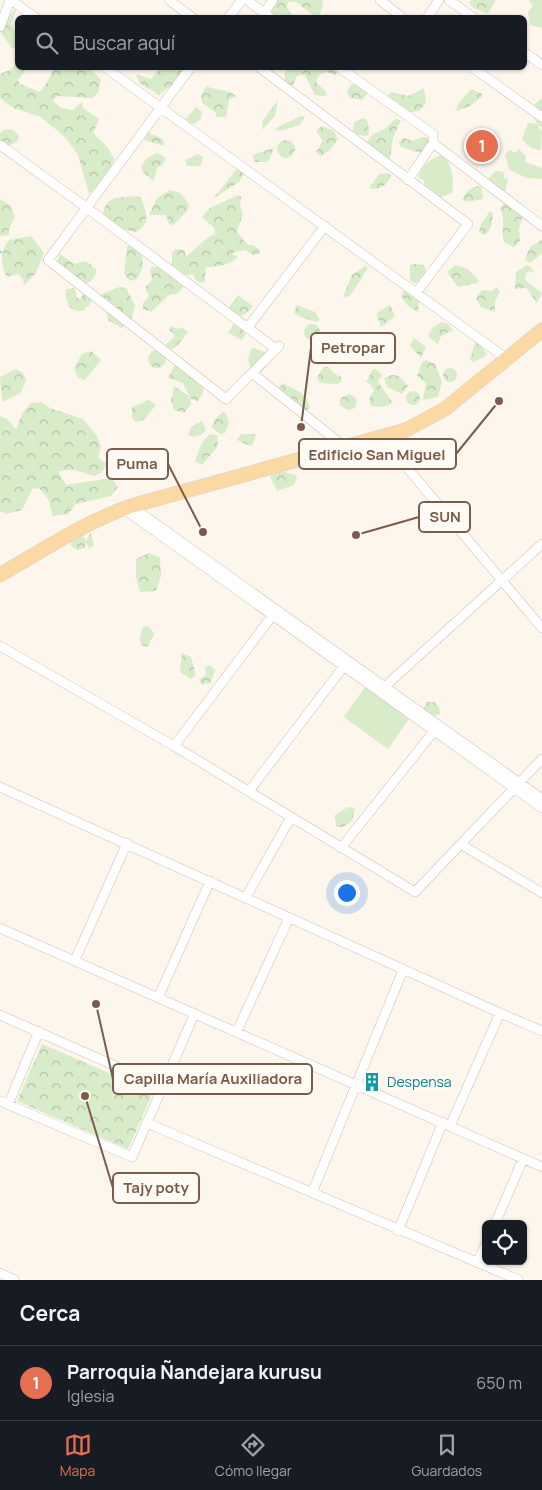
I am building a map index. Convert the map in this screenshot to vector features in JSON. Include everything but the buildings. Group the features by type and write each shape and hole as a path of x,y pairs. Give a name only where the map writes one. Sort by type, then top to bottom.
{"main road":[{"path":"0,575 73,531 128,508 382,438 425,422 542,330"}],"street":[{"path":"0,27 10,0 32,15"},
{"path":"169,0 189,15"},
{"path":"230,15 242,0"},
{"path":"247,0 268,15 273,0"},
{"path":"429,15 439,0"},
{"path":"449,0 470,15"},
{"path":"383,1 400,15"},
{"path":"527,54 542,65"},
{"path":"109,70 507,359"},
{"path":"0,146 87,208 277,348 226,399 48,260 87,208 189,70"},
{"path":"263,70 468,224 416,293"},
{"path":"343,70 433,134 434,143 408,180"},
{"path":"475,70 542,117"},
{"path":"434,143 542,226"},
{"path":"248,326 325,226"},
{"path":"252,373 346,448"},
{"path":"382,438 542,628"},
{"path":"128,508 436,728 542,799"},
{"path":"382,689 542,544"},
{"path":"174,746 275,612"},
{"path":"0,646 174,746 415,892 462,845 542,759"},
{"path":"249,791 346,663"},
{"path":"342,848 436,728"},
{"path":"519,785 528,780 542,767"},
{"path":"519,785 542,808"},
{"path":"0,787 542,1031"},
{"path":"246,897 291,817"},
{"path":"75,960 127,843"},
{"path":"462,845 542,893"},
{"path":"158,998 210,881"},
{"path":"236,1031 289,918"},
{"path":"0,928 542,1167"},
{"path":"312,1193 403,970"},
{"path":"398,1231 500,1013"},
{"path":"0,1015 163,1087"},
{"path":"39,1031 4,1103 132,1157 194,1015"},
{"path":"147,1123 398,1231 519,1280"},
{"path":"496,1220 523,1159"},
{"path":"478,1263 482,1254"},
{"path":"0,1274 15,1280"}],"green space":[{"path":"270,0 322,0 323,6 319,15 313,15 296,2 288,2 287,7 292,15 267,15"},
{"path":"472,0 495,0 495,2 488,14 473,8 469,2"},
{"path":"529,0 542,0 542,28 530,25 528,12 533,6"},
{"path":"17,8 11,24 15,31 15,47 12,49 0,31 7,18"},
{"path":"15,64 15,70 26,70 18,80 20,84 40,92 53,70 92,70 101,80 98,93 92,98 57,96 53,101 61,108 73,110 82,102 83,108 99,119 93,133 109,149 114,159 104,178 89,194 78,155 66,138 41,117 13,108 0,98 0,74 12,69"},
{"path":"158,70 182,70 177,81 159,95 142,85 137,79 136,74 151,79"},
{"path":"287,70 339,70 336,75 327,72 319,75 316,82 327,93 325,96 315,95 304,74 297,76 293,85 284,85"},
{"path":"356,83 370,90 362,100 350,98 347,92 351,85"},
{"path":"206,86 233,93 236,96 229,100 226,117 217,117 215,112 202,103 201,96"},
{"path":"424,88 426,103 419,111 399,116 388,105 387,96 392,92 408,96"},
{"path":"471,89 482,94 482,97 468,107 456,111 458,104"},
{"path":"542,98 542,127 537,125 542,131 541,150 531,148 522,139 528,123 537,124 533,117 538,115 535,104"},
{"path":"278,100 275,116 262,130 263,120"},
{"path":"196,107 202,112 201,119 194,124 184,121"},
{"path":"300,116 304,117 300,125 279,131 274,129"},
{"path":"363,118 367,120 368,136 358,135 353,131 354,123"},
{"path":"395,119 401,120 393,138 390,158 384,160 376,150 366,143 372,135 386,128"},
{"path":"322,126 334,131 338,139 330,150 321,156 316,152 323,141 316,131"},
{"path":"12,129 19,136 17,142 3,148 0,145 0,134 3,130"},
{"path":"148,132 163,139 164,146 144,140"},
{"path":"422,137 429,137 430,144 421,153 401,147 399,142 404,138 413,141"},
{"path":"286,140 292,143 295,149 292,155 286,158 280,155 277,149 280,143"},
{"path":"274,148 268,162 255,162 252,155"},
{"path":"519,149 526,156 525,162 542,168 542,179 526,178 509,169 505,154 510,150 515,153"},
{"path":"157,153 166,158 163,164 158,167 153,181 143,172 141,166 147,158"},
{"path":"198,154 203,157 201,166 187,166 185,160"},
{"path":"440,155 448,161 452,171 453,182 452,193 439,198 438,194 434,195 424,185 424,180 418,178 426,164"},
{"path":"238,167 244,174 239,182 214,198"},
{"path":"496,171 504,172 504,178 508,179 505,191 493,192 487,184 488,179"},
{"path":"389,173 391,176 383,187 377,189 369,188 379,174"},
{"path":"479,186 482,188 483,199 466,202 462,200 469,190"},
{"path":"170,190 181,193 189,205 187,211 173,225 169,224 166,215 149,215 157,198"},
{"path":"238,195 241,197 240,205 243,213 237,232 248,245 253,245 260,250 259,254 253,255 245,250 234,252 232,255 238,256 232,262 206,267 205,281 202,283 196,281 193,274 186,275 172,265 172,253 175,249 184,250 186,256 215,234 214,228 202,217 210,208"},
{"path":"136,196 140,197 146,212 146,221 141,229 136,232 126,230 103,217 104,210 109,201"},
{"path":"0,199 10,205 15,216 9,229 9,235 0,236"},
{"path":"510,200 523,214 519,229 520,241 514,247 504,242 503,218 500,209 504,203"},
{"path":"490,211 493,214 492,223 489,231 484,235 479,232 481,224"},
{"path":"31,236 44,253 36,273 24,285 23,279 18,274 7,277 2,258 9,240"},
{"path":"542,240 542,253 530,263 525,260 530,247"},
{"path":"132,244 142,252 143,267 137,279 130,281 124,274 127,247"},
{"path":"60,254 74,264 86,261 96,269 96,274 91,281 85,284 57,263"},
{"path":"410,265 423,265 426,269 425,274 415,284 410,280"},
{"path":"455,265 468,269 479,281 458,287 447,272"},
{"path":"527,265 535,273 530,271 526,273 525,280 542,293 537,303 526,288 515,289 516,272"},
{"path":"365,266 368,268 350,296 343,297 352,275"},
{"path":"152,267 160,267 184,286 177,294 169,295 151,312 143,309 143,303 149,296 145,287 152,280 150,271"},
{"path":"119,287 126,288 135,305 131,321 122,328 109,321 100,295"},
{"path":"496,287 500,292 495,302 495,312 481,307 476,298 482,290 492,291"},
{"path":"75,288 76,296 80,300 83,294 90,293 93,297 91,303 83,311 76,311 69,307 65,293 67,289"},
{"path":"406,288 419,300 418,312 407,305 401,296"},
{"path":"238,295 253,306 243,315 230,315 228,309"},
{"path":"297,305 315,312 320,320 316,322 298,316 294,312"},
{"path":"390,305 395,316 381,327 377,316 378,312"},
{"path":"442,322 448,324 453,330 441,336 438,344 428,337 432,328"},
{"path":"234,323 246,330 245,336 241,340 228,333"},
{"path":"312,324 320,332 312,340 304,332"},
{"path":"170,326 178,329 182,327 188,332 177,346 169,351 163,347 174,338 174,334 169,330"},
{"path":"414,338 426,347 421,358 410,346"},
{"path":"475,342 482,347 487,355 474,362 470,360"},
{"path":"254,348 268,353 267,365 262,372 251,370 248,359 251,349"},
{"path":"157,350 163,353 166,359 163,365 157,368 151,365 148,359 151,353"},
{"path":"91,351 101,360 85,380 78,378 74,368 82,354"},
{"path":"426,360 435,364 442,382 438,397 423,400 426,383 417,376 422,362"},
{"path":"175,364 202,385 203,392 198,401 191,399 183,383 168,378"},
{"path":"324,367 329,367 333,373 341,377 342,381 337,384 320,383 317,377"},
{"path":"447,368 453,368 457,375 453,382 447,382 443,378 443,372"},
{"path":"16,369 23,373 26,380 21,393 2,402 0,377"},
{"path":"373,369 376,369 382,375 378,382 393,403 383,407 371,406 369,399 374,390 366,382"},
{"path":"391,375 399,376 408,386 402,394 387,387 384,378"},
{"path":"283,383 300,392 306,398 310,407 304,413 277,391"},
{"path":"174,386 189,396 191,405 184,413 174,410 171,401"},
{"path":"410,391 416,391 420,398 416,405 410,405 406,401 406,395"},
{"path":"349,394 355,397 357,401 355,408 348,410 339,405 341,398"},
{"path":"149,400 156,405 144,420 135,422 132,418 132,407"},
{"path":"41,402 50,408 83,419 97,436 101,447 98,458 107,464 101,473 94,476 75,470 58,471 66,485 111,478 118,487 111,496 76,504 68,514 53,516 48,499 40,489 33,488 22,510 6,514 0,511 0,416 7,419 16,429 22,414 31,403"},
{"path":"223,412 226,413 229,424 225,433 220,434 211,427 216,418"},
{"path":"202,421 206,429 203,433 198,436 188,435 191,427"},
{"path":"211,434 217,435 218,446 202,465 195,461 203,442"},
{"path":"241,434 256,434 253,444 250,446 237,440"},
{"path":"282,471 295,475 297,478 294,485 277,491 270,476"},
{"path":"91,533 94,546 89,548 85,542"},
{"path":"78,534 85,538 85,548 77,550 70,545"},
{"path":"149,553 160,558 161,576 156,591 140,592 136,577 136,559"},
{"path":"144,626 149,627 154,633 148,647 141,645 140,642"},
{"path":"182,653 191,657 196,675 191,679 180,672"},
{"path":"209,665 215,670 211,682 202,685 199,680 206,675 205,667"},
{"path":"365,687 409,719 388,749 344,717"},
{"path":"426,702 434,702 439,707 440,714 429,717 423,710"},
{"path":"348,807 355,808 352,821 343,827 336,827 335,815"},
{"path":"42,1044 153,1092 128,1149 17,1101"}],"place":[{"name":"Parroquia Ñandejara kurusu","path":"482,146"},
{"name":"Edificio San Miguel","path":"499,401"},
{"name":"Petropar","path":"301,427"},
{"name":"Puma","path":"203,532"},
{"name":"SUN","path":"356,535"},
{"name":"Capilla María Auxiliadora","path":"96,1004"},
{"name":"Despensa","path":"372,1082"},
{"name":"Tajy poty","path":"85,1096"}]}
